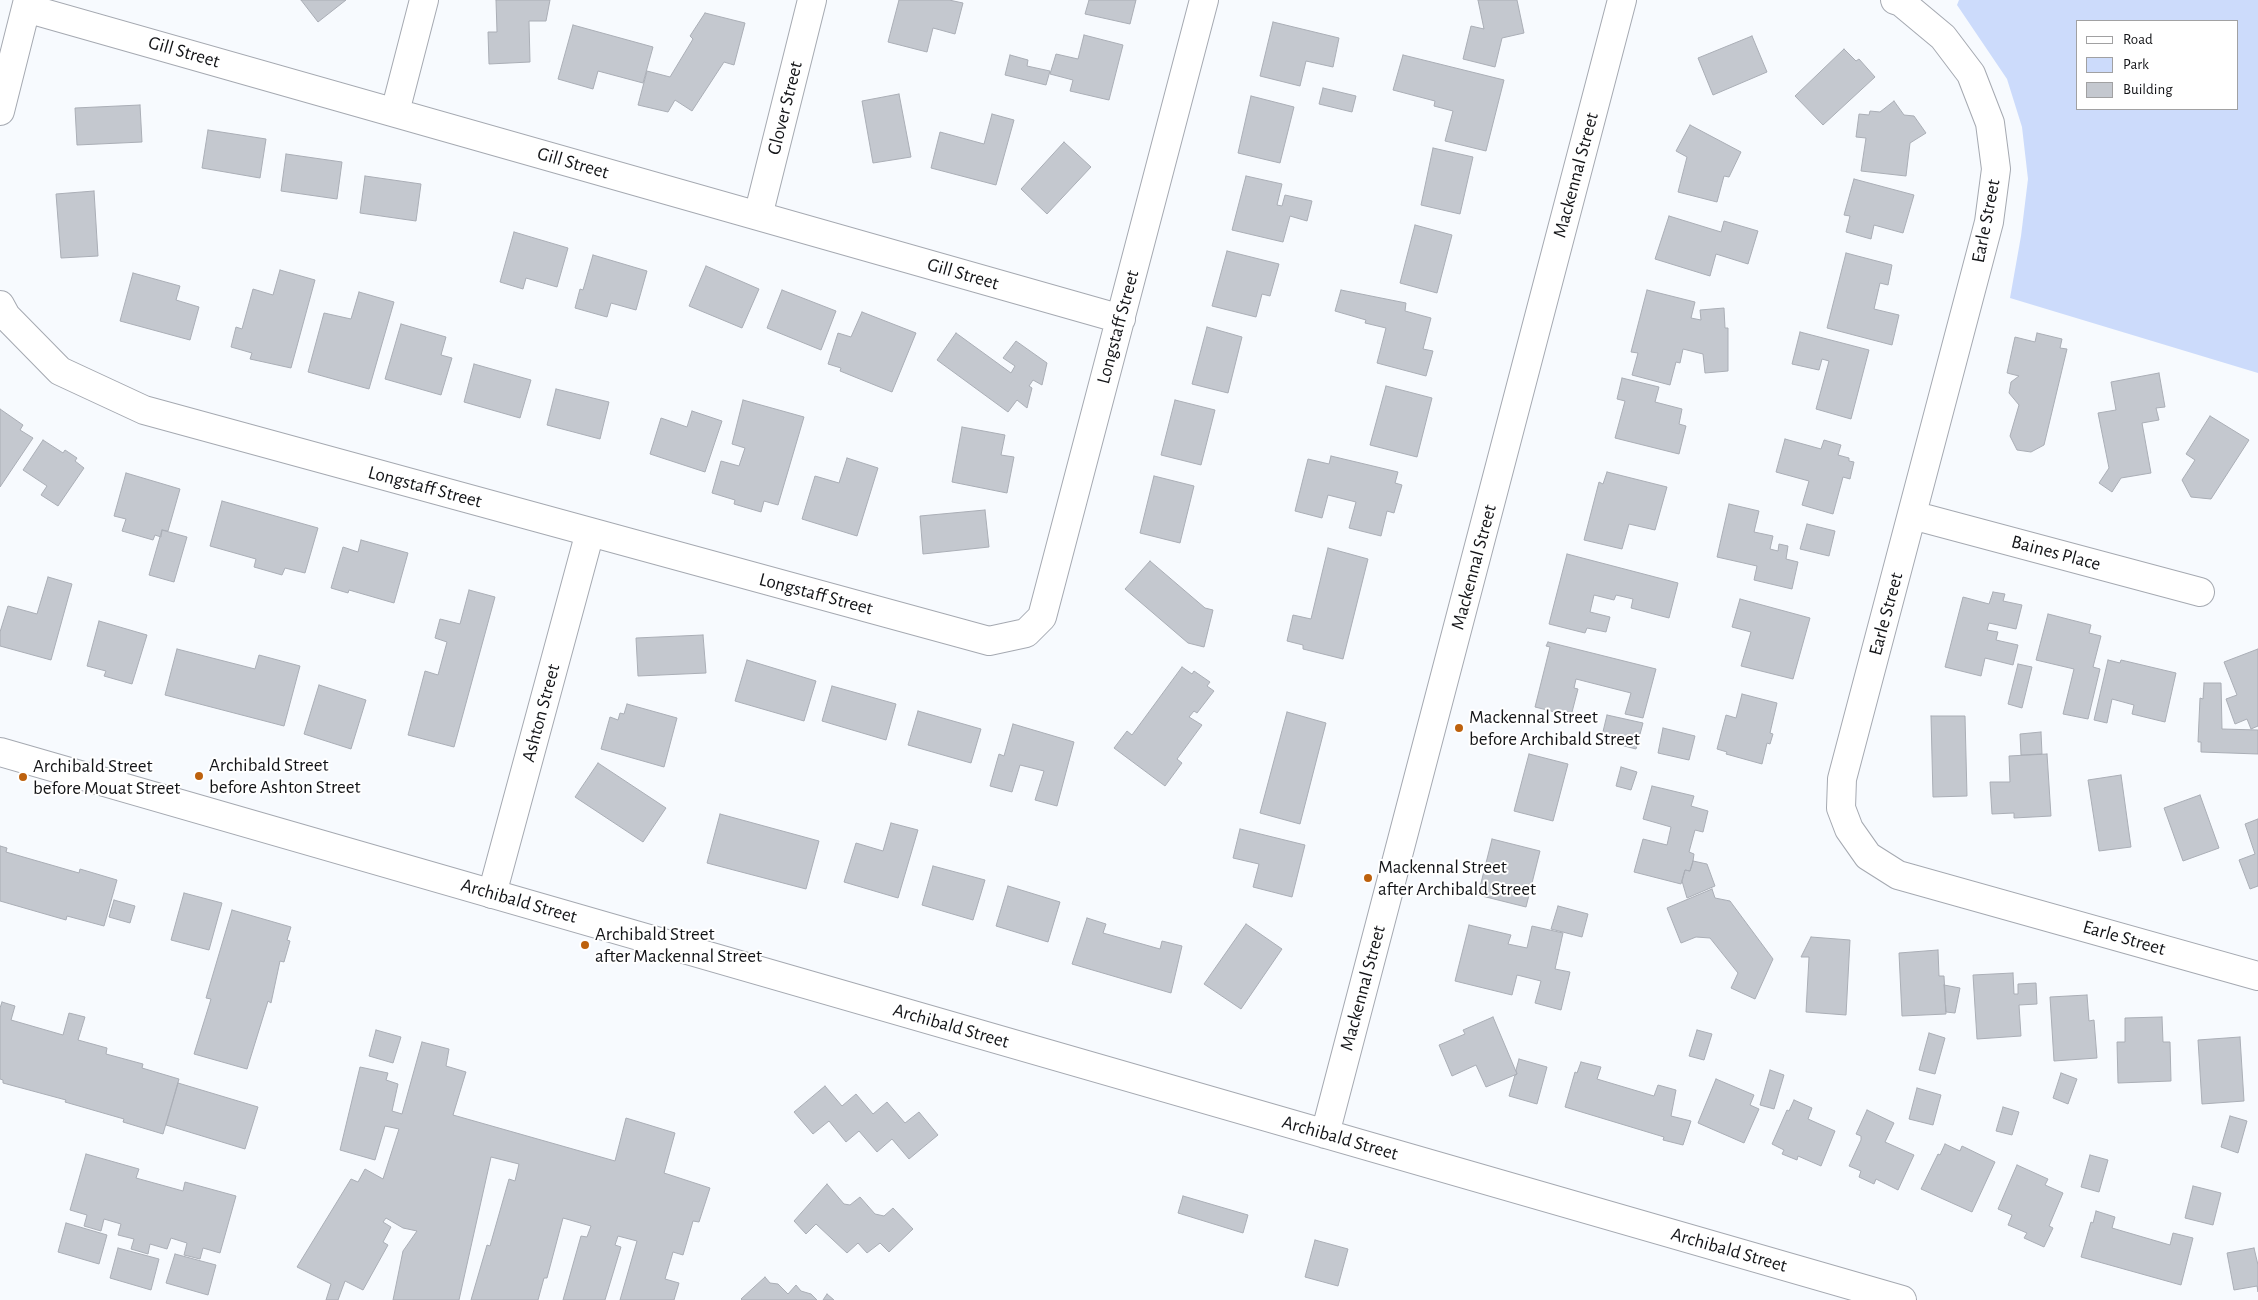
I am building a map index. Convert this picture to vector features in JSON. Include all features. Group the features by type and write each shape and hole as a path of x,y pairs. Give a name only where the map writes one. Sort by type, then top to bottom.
{"street":[{"path":"395,112 424,0"},
{"name":"Glover Street","path":"758,216 812,0"},
{"name":"Longstaff Street","path":"0,305 6,316 60,370 144,410 989,641 1026,633 1042,617 1204,0"},
{"name":"Mackennal Street","path":"1325,1134 1622,0"},
{"name":"Earle Street","path":"1895,0 1901,2 1943,37 1971,74 1990,123 1996,169 1989,222 1842,779 1841,808 1850,829 1868,856 1898,875 2258,976"},
{"path":"0,111 27,4"},
{"name":"Gill Street","path":"27,4 395,112 1120,319"},
{"name":"Baines Place","path":"1912,515 2200,592"},
{"name":"Ashton Street","path":"492,894 590,532"},
{"name":"Archibald Street","path":"0,752 1902,1300"}],"green space":[{"path":"1959,0 2258,0 2258,373 2010,298 2021,236 2028,179 2022,127 2007,79 1957,5"}],"building":[{"path":"301,0 346,0 318,22"},
{"path":"496,0 550,0 546,21 529,21 530,62 489,64 488,32 497,32"},
{"path":"899,0 949,0 963,3 955,34 933,28 927,52 888,42"},
{"path":"1089,0 1136,0 1130,24 1085,14"},
{"path":"1478,0 1517,0 1524,33 1502,38 1495,67 1463,59 1471,26 1484,29"},
{"path":"705,13 745,23 734,65 724,62 692,111 675,100 668,112 638,105 647,71 670,77 693,39 690,36"},
{"path":"1273,22 1339,38 1333,67 1306,61 1300,86 1260,76"},
{"path":"573,25 653,47 643,83 598,71 593,89 558,79"},
{"path":"1084,35 1123,45 1109,100 1070,91 1073,80 1050,74 1056,54 1078,59"},
{"path":"1752,36 1767,72 1713,95 1698,58"},
{"path":"1844,49 1856,61 1859,59 1875,77 1823,125 1795,96"},
{"path":"1010,55 1028,60 1027,66 1050,71 1046,85 1005,75"},
{"path":"1403,55 1504,80 1486,151 1445,141 1453,111 1434,106 1435,101 1393,90"},
{"path":"1323,88 1356,96 1352,112 1319,104"},
{"path":"899,94 911,157 873,163 862,101"},
{"path":"1251,96 1294,107 1280,163 1238,153"},
{"path":"1894,101 1904,115 1914,116 1926,133 1910,143 1906,176 1861,171 1866,138 1856,137 1859,114 1869,115 1870,111 1880,112"},
{"path":"140,105 142,142 77,145 75,108"},
{"path":"992,114 1014,120 996,185 931,168 940,132 984,144"},
{"path":"1690,125 1741,152 1729,177 1724,176 1717,202 1678,192 1687,157 1676,151"},
{"path":"208,130 266,139 260,178 202,168"},
{"path":"1064,142 1091,167 1047,214 1021,189"},
{"path":"1433,148 1473,157 1460,214 1421,205"},
{"path":"286,154 342,162 337,199 281,191"},
{"path":"365,176 421,184 416,221 360,213"},
{"path":"1246,176 1282,184 1277,205 1282,206 1285,195 1312,201 1307,221 1290,216 1283,242 1232,230"},
{"path":"1854,179 1914,195 1903,233 1874,225 1871,239 1846,232 1850,216 1844,215"},
{"path":"94,191 98,256 61,258 56,194"},
{"path":"1669,216 1721,232 1724,221 1758,231 1748,264 1716,254 1710,276 1655,259"},
{"path":"1415,225 1452,235 1437,293 1400,283"},
{"path":"514,232 568,248 557,287 526,278 523,289 500,282"},
{"path":"1227,251 1279,264 1270,296 1262,294 1256,317 1212,306"},
{"path":"1846,253 1892,265 1888,285 1880,283 1874,309 1899,315 1892,345 1827,328"},
{"path":"593,255 647,271 636,310 611,303 607,317 575,308 580,289 583,290"},
{"path":"706,266 759,289 742,328 689,306"},
{"path":"280,270 315,280 291,368 250,359 252,353 231,347 236,327 242,329 253,289 273,295"},
{"path":"133,273 180,286 176,300 199,307 190,340 120,321"},
{"path":"782,290 836,311 821,350 767,328"},
{"path":"1341,290 1406,303 1405,311 1431,318 1423,349 1433,351 1426,376 1377,363 1386,328 1365,323 1366,320 1335,311"},
{"path":"1647,290 1695,302 1691,318 1701,320 1700,310 1724,308 1725,328 1728,328 1728,371 1705,373 1703,354 1683,349 1680,363 1676,362 1670,385 1632,375 1638,353 1631,352"},
{"path":"359,292 394,302 369,389 308,372 324,313 351,319"},
{"path":"862,312 916,333 892,392 840,371 841,368 828,364 838,333 851,337"},
{"path":"401,324 446,337 441,355 452,358 441,395 385,379"},
{"path":"1207,327 1242,337 1228,393 1192,384"},
{"path":"1800,332 1869,350 1851,419 1816,409 1829,361 1822,359 1819,370 1792,364"},
{"path":"956,333 1011,373 1015,366 1003,358 1016,341 1047,363 1042,385 1033,380 1029,386 1032,388 1027,408 1017,400 1008,412 937,360"},
{"path":"2037,333 2062,339 2060,348 2067,349 2044,445 2031,452 2017,450 2010,436 2019,405 2009,393 2011,382 2019,376 2007,373 2015,337 2035,342"},
{"path":"474,364 531,380 520,418 464,402"},
{"path":"2159,373 2165,407 2156,408 2159,420 2142,423 2151,473 2121,478 2112,492 2099,483 2109,468 2098,413 2116,410 2111,382"},
{"path":"1622,378 1659,387 1655,402 1682,409 1679,424 1686,426 1679,454 1615,438 1625,401 1617,399"},
{"path":"1386,386 1432,398 1417,457 1370,445"},
{"path":"556,389 609,402 600,439 547,425"},
{"path":"743,400 804,417 778,505 764,501 761,512 734,504 735,500 712,493 721,461 739,466 745,448 732,444"},
{"path":"1175,400 1215,410 1201,465 1161,455"},
{"path":"0,409 23,425 20,430 33,438 0,487"},
{"path":"692,411 722,421 705,472 650,454 661,418 687,427"},
{"path":"2210,416 2249,440 2211,499 2191,497 2182,480 2195,460 2186,454"},
{"path":"962,427 1005,435 1001,455 1014,457 1007,493 952,482"},
{"path":"1785,439 1821,449 1824,440 1841,445 1838,455 1849,458 1849,461 1854,462 1850,479 1843,477 1833,514 1802,505 1809,481 1776,472"},
{"path":"43,440 63,453 65,450 77,458 75,461 84,468 58,506 41,495 47,486 23,470"},
{"path":"1331,456 1398,472 1395,483 1402,485 1394,513 1387,511 1381,536 1349,528 1356,502 1328,495 1322,518 1295,511 1308,459 1329,464"},
{"path":"847,458 878,468 857,536 802,519 815,476 839,483"},
{"path":"1607,472 1667,487 1655,530 1629,524 1622,549 1584,540 1599,482 1603,484"},
{"path":"126,473 180,489 168,531 162,530 161,537 155,535 153,540 122,531 126,519 114,516"},
{"path":"1154,476 1194,486 1180,543 1140,533"},
{"path":"222,501 318,528 305,573 285,568 282,575 254,567 256,559 210,546"},
{"path":"1729,504 1759,511 1754,532 1773,536 1770,549 1778,551 1779,544 1788,546 1786,559 1798,562 1792,589 1754,580 1757,566 1717,557"},
{"path":"985,510 989,547 923,554 920,516"},
{"path":"1807,524 1835,531 1829,556 1800,549"},
{"path":"162,530 187,537 174,582 149,575"},
{"path":"361,540 408,553 394,603 349,590 348,593 331,588 343,547 358,552"},
{"path":"1328,548 1368,559 1343,659 1303,649 1303,645 1287,641 1293,615 1311,619"},
{"path":"1567,554 1678,583 1669,618 1631,608 1633,599 1616,595 1614,600 1594,595 1590,612 1610,617 1606,632 1587,628 1585,633 1549,624"},
{"path":"1150,561 1205,608 1213,610 1204,647 1188,643 1125,589"},
{"path":"48,577 72,584 51,660 0,646 0,632 8,606 37,614"},
{"path":"469,590 495,597 454,747 408,735 425,671 438,675 447,642 435,638 440,619 460,624"},
{"path":"1993,592 2005,594 2003,601 2022,605 2016,629 1989,623 1987,630 1998,632 1996,640 2018,645 2013,665 1985,658 1981,676 1945,667 1963,597 1989,604"},
{"path":"1740,599 1810,618 1793,679 1741,666 1751,632 1732,627"},
{"path":"2048,614 2091,625 2089,633 2101,636 2093,667 2100,669 2088,719 2063,714 2074,669 2036,660"},
{"path":"99,621 147,635 132,684 104,676 106,671 87,666"},
{"path":"703,635 706,673 638,676 636,638"},
{"path":"1548,642 1656,669 1643,718 1625,714 1631,693 1576,679 1574,688 1578,689 1571,716 1535,707 1550,647 1546,646"},
{"path":"177,649 255,669 259,655 300,666 284,726 165,695"},
{"path":"2258,649 2258,726 2251,729 2247,719 2235,724 2226,699 2237,695 2224,662"},
{"path":"747,660 816,681 804,721 735,701"},
{"path":"2108,660 2120,663 2121,660 2176,673 2165,722 2132,714 2134,705 2112,699 2107,723 2094,720"},
{"path":"2018,664 2032,667 2022,708 2008,704"},
{"path":"1182,667 1192,674 1194,671 1210,682 1207,686 1214,691 1197,713 1194,711 1189,717 1202,725 1177,759 1182,763 1165,786 1114,748 1127,731 1132,735"},
{"path":"2204,683 2221,683 2222,729 2258,730 2258,754 2201,752 2201,742 2198,742 2200,698 2203,699"},
{"path":"319,685 366,700 351,749 304,734"},
{"path":"832,686 896,704 886,740 822,721"},
{"path":"1742,694 1777,703 1770,733 1773,734 1770,744 1767,743 1762,764 1726,754 1727,752 1717,749 1726,715 1736,718"},
{"path":"627,704 677,718 664,767 601,749 610,717 618,720 620,713 624,714"},
{"path":"918,711 981,729 971,763 908,745"},
{"path":"1287,712 1326,723 1300,824 1260,813"},
{"path":"1607,715 1643,723 1636,749 1601,740"},
{"path":"1931,716 1965,716 1967,796 1933,797"},
{"path":"1013,724 1074,742 1057,806 1035,800 1044,771 1020,765 1012,792 990,786 999,754 1004,756"},
{"path":"1663,728 1695,736 1689,760 1658,753"},
{"path":"2041,732 2042,754 2021,755 2020,734"},
{"path":"1529,754 1568,764 1553,821 1514,811"},
{"path":"2047,754 2051,816 2014,818 2014,813 1992,814 1990,782 2010,782 2009,756"},
{"path":"598,763 666,808 643,842 575,797"},
{"path":"1621,767 1637,772 1631,790 1616,786"},
{"path":"2121,775 2131,847 2099,851 2088,780"},
{"path":"1652,786 1694,796 1691,806 1708,811 1703,832 1695,830 1689,852 1694,854 1693,861 1690,871 1685,870 1681,884 1634,872 1643,839 1667,845 1671,827 1643,819"},
{"path":"2200,795 2219,848 2183,861 2164,808"},
{"path":"720,814 819,841 806,889 707,863"},
{"path":"2258,819 2258,886 2250,889 2239,860 2255,854 2245,824"},
{"path":"891,823 918,830 898,898 844,882 856,843 883,851"},
{"path":"1240,829 1305,845 1292,897 1253,887 1259,864 1233,858"},
{"path":"1492,839 1540,851 1526,907 1478,895"},
{"path":"0,846 7,848 6,852 79,873 80,869 117,880 104,926 67,916 66,920 0,901"},
{"path":"1693,861 1707,864 1715,886 1687,898 1682,881 1685,870 1690,871"},
{"path":"933,866 985,880 973,920 922,905"},
{"path":"1008,886 1060,902 1048,942 996,926"},
{"path":"1712,889 1715,898 1730,901 1773,959 1755,999 1731,988 1738,973 1710,938 1696,937 1681,943 1667,908"},
{"path":"184,893 222,903 209,950 171,940"},
{"path":"114,900 135,906 130,923 109,917"},
{"path":"1558,906 1588,914 1582,937 1551,929"},
{"path":"232,910 291,927 287,940 290,941 284,962 280,961 271,1003 268,1001 247,1069 194,1054 211,999 206,998"},
{"path":"1087,918 1106,924 1103,933 1160,949 1162,941 1182,946 1171,993 1072,964"},
{"path":"1246,924 1282,949 1241,1009 1204,984"},
{"path":"1469,925 1511,935 1508,944 1527,948 1532,926 1563,933 1555,969 1570,972 1561,1010 1535,1003 1541,981 1517,975 1512,995 1455,981"},
{"path":"1811,937 1850,940 1846,1015 1806,1012 1809,957 1801,957"},
{"path":"1938,950 1939,976 1944,976 1946,1014 1902,1016 1899,953"},
{"path":"2013,973 2014,994 2018,994 2018,984 2036,983 2037,1004 2019,1005 2021,1036 1977,1039 1973,975"},
{"path":"1944,985 1960,988 1955,1013 1946,1012"},
{"path":"2087,995 2089,1021 2094,1020 2097,1058 2054,1061 2050,997"},
{"path":"2,1002 15,1006 11,1020 63,1035 69,1013 85,1017 78,1040 107,1048 106,1054 143,1064 142,1068 179,1079 163,1134 123,1122 124,1119 65,1102 66,1100 3,1083 3,1080 0,1079 0,1008"},
{"path":"1493,1017 1517,1074 1486,1087 1476,1065 1452,1076 1439,1045 1465,1034 1463,1030"},
{"path":"2162,1017 2163,1042 2170,1042 2171,1081 2118,1083 2117,1042 2125,1042 2125,1018"},
{"path":"376,1030 401,1037 393,1063 369,1056"},
{"path":"1697,1030 1712,1034 1704,1060 1689,1056"},
{"path":"1929,1033 1945,1038 1935,1074 1919,1070"},
{"path":"2240,1037 2244,1101 2202,1104 2198,1040"},
{"path":"422,1042 449,1049 446,1066 466,1072 453,1115 615,1161 626,1118 675,1133 664,1173 710,1188 699,1222 693,1221 683,1255 673,1252 665,1279 679,1283 674,1300 620,1300 637,1241 618,1236 615,1245 621,1247 605,1300 563,1300 581,1236 587,1237 591,1226 563,1218 547,1278 544,1278 538,1300 471,1300 487,1245 490,1246 509,1179 515,1181 519,1164 491,1157 459,1300 393,1300 403,1251 417,1231 403,1228 386,1218 383,1222 391,1227 383,1242 388,1245 363,1290 345,1281 338,1300 326,1300 331,1284 297,1267 351,1179 358,1182 365,1169 383,1179 399,1129 385,1126 375,1160 340,1150 360,1067 388,1073 386,1080 398,1084 392,1111 402,1114"},
{"path":"1519,1059 1547,1067 1537,1104 1509,1096 1515,1075 1517,1074 1516,1070"},
{"path":"1581,1062 1601,1067 1597,1079 1654,1096 1658,1085 1676,1090 1671,1116 1691,1121 1683,1145 1663,1140 1664,1137 1565,1107 1575,1072 1577,1073"},
{"path":"1770,1070 1784,1075 1774,1109 1760,1105"},
{"path":"2061,1073 2077,1079 2068,1104 2053,1098"},
{"path":"1716,1079 1754,1095 1750,1105 1759,1109 1744,1143 1698,1123"},
{"path":"178,1083 258,1107 245,1149 166,1125"},
{"path":"825,1086 842,1106 856,1094 873,1114 887,1102 905,1123 919,1112 938,1135 909,1159 892,1139 877,1152 859,1131 846,1142 829,1121 813,1134 794,1112"},
{"path":"1917,1088 1941,1095 1933,1125 1909,1119"},
{"path":"1794,1100 1812,1108 1808,1119 1835,1131 1821,1166 1798,1156 1797,1160 1782,1154 1784,1150 1772,1144 1787,1110 1789,1111"},
{"path":"2003,1107 2019,1112 2012,1135 1996,1131"},
{"path":"1867,1110 1894,1123 1885,1142 1914,1155 1898,1190 1876,1179 1874,1184 1859,1177 1861,1171 1849,1166 1861,1140 1861,1136 1856,1134"},
{"path":"2230,1116 2247,1121 2238,1153 2221,1147"},
{"path":"1945,1144 1960,1151 1962,1146 1995,1162 1972,1212 1921,1189"},
{"path":"86,1154 139,1169 136,1178 183,1191 185,1182 236,1196 220,1253 203,1248 200,1259 184,1255 187,1243 171,1238 167,1249 150,1244 148,1254 131,1249 134,1239 118,1235 121,1224 104,1219 101,1231 84,1226 87,1215 70,1210"},
{"path":"2090,1155 2108,1160 2099,1192 2081,1187"},
{"path":"2017,1165 2048,1179 2045,1185 2063,1193 2049,1226 2053,1228 2044,1247 2024,1238 2027,1233 2008,1225 2012,1215 1998,1209"},
{"path":"827,1184 844,1204 850,1205 860,1197 875,1214 884,1216 893,1208 913,1229 889,1252 880,1243 867,1253 858,1243 847,1253 816,1224 806,1234 794,1221"},
{"path":"2193,1186 2221,1193 2213,1225 2185,1218"},
{"path":"1183,1196 1248,1215 1243,1233 1178,1213"},
{"path":"2096,1211 2115,1217 2112,1228 2170,1245 2173,1233 2193,1238 2181,1285 2081,1257"},
{"path":"66,1223 107,1235 99,1264 58,1252"},
{"path":"1315,1240 1348,1249 1338,1286 1305,1277"},
{"path":"118,1248 159,1259 151,1290 110,1278"},
{"path":"2254,1248 2258,1265 2258,1292 2257,1286 2234,1290 2227,1253"},
{"path":"175,1254 216,1265 208,1295 166,1283"},
{"path":"765,1277 770,1283 778,1284 788,1294 796,1285 801,1291 811,1294 817,1300 741,1299"},
{"path":"827,1294 834,1300 823,1300"}],"place":[{"name":"Mackennal Street before Archibald Street","path":"1459,728"},
{"name":"Archibald Street before Ashton Street","path":"199,776"},
{"name":"Archibald Street before Mouat Street","path":"23,777"},
{"name":"Mackennal Street after Archibald Street","path":"1368,878"},
{"name":"Archibald Street after Mackennal Street","path":"585,945"}]}
